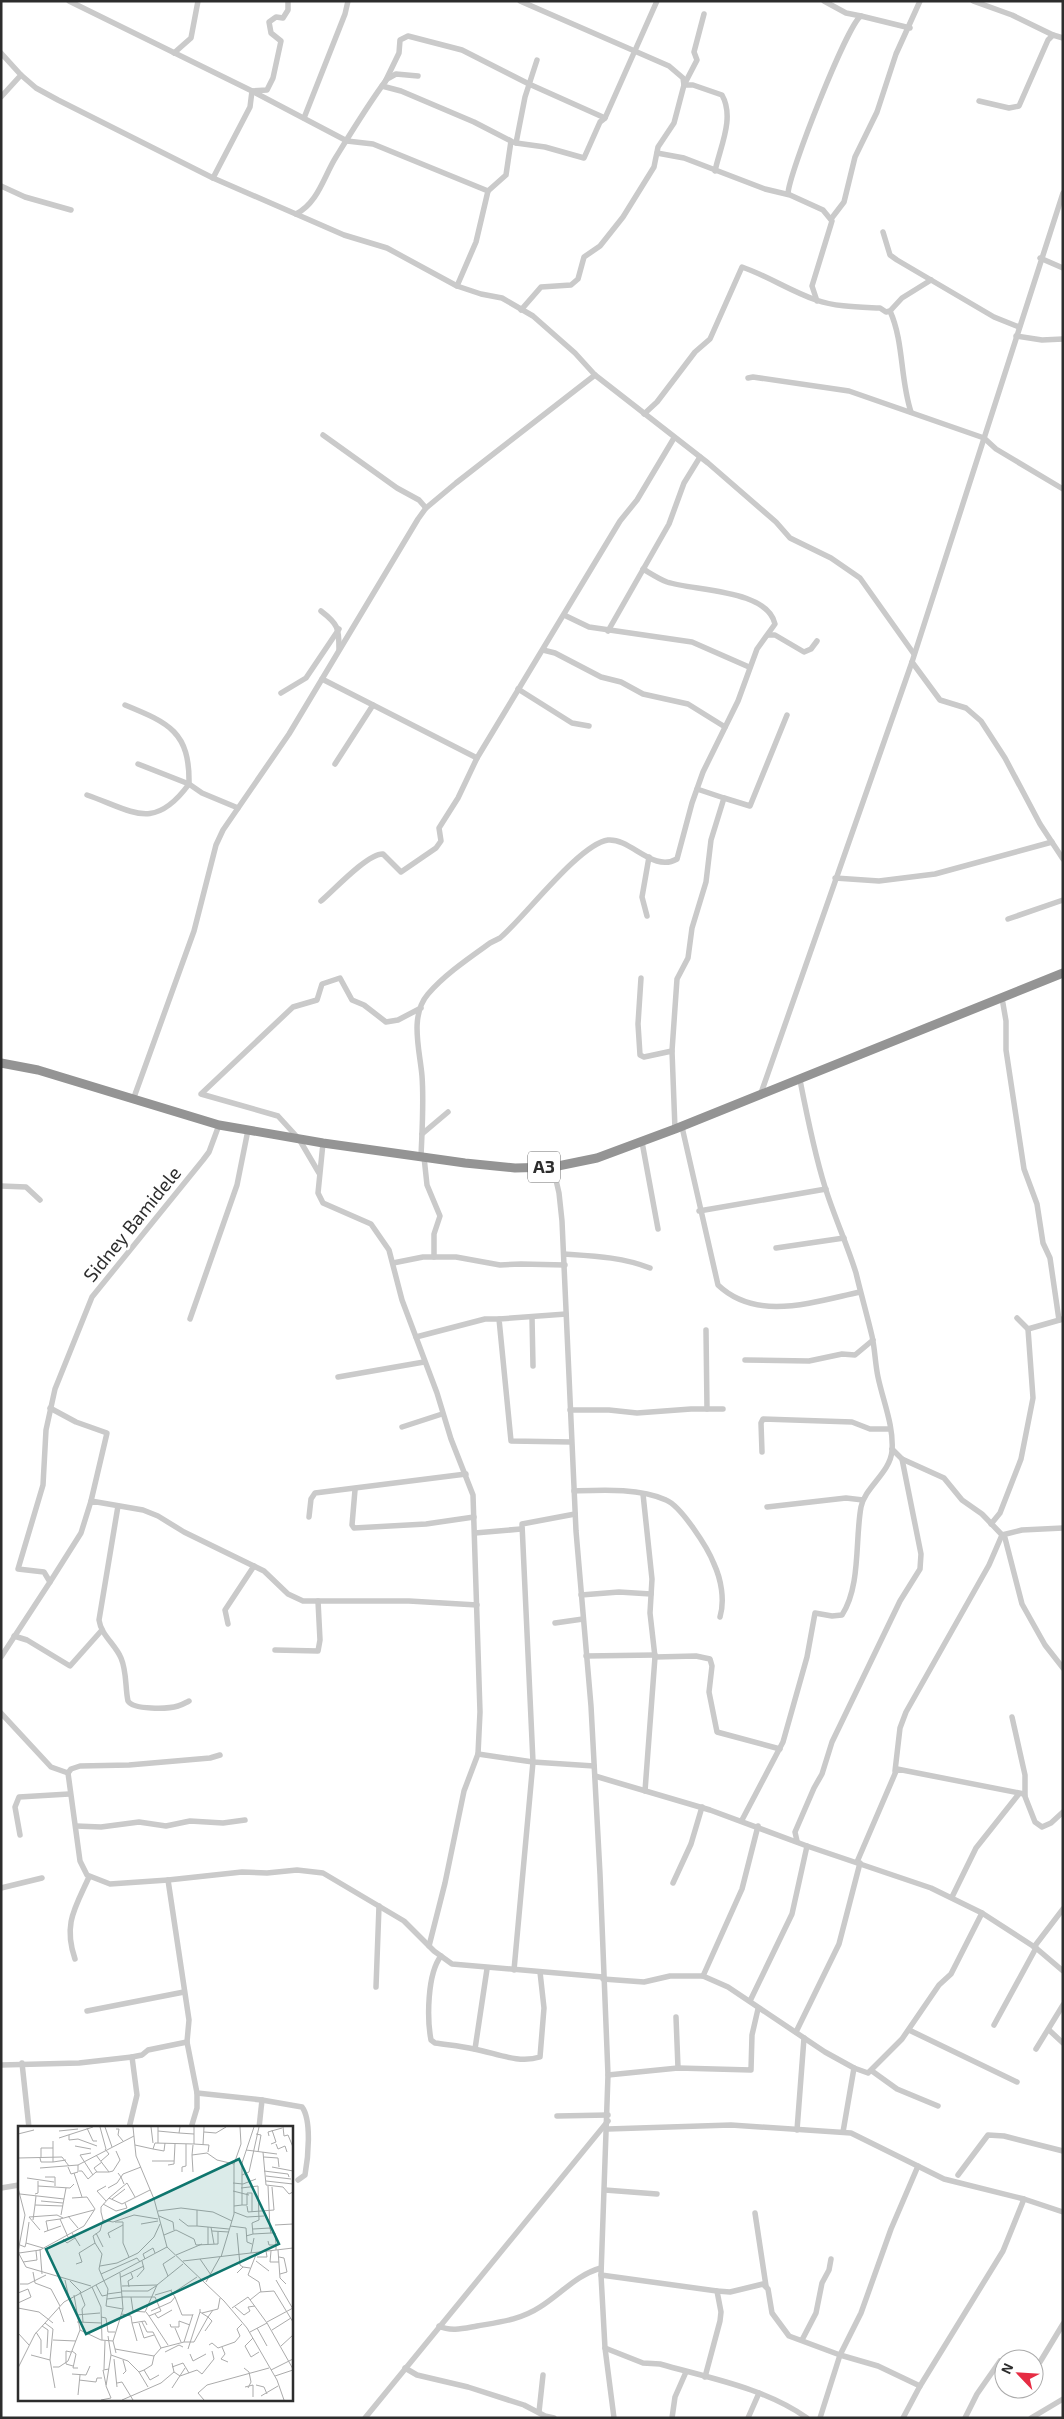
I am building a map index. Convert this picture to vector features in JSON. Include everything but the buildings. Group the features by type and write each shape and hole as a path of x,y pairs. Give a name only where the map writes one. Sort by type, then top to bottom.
{"highway":[{"name":"A3","path":"1,1063 38,1070 219,1125 323,1143 422,1157 515,1168 553,1167 598,1158 679,1128 1063,973"}],"street":[{"path":"69,1 252,91 347,141 372,144 488,191"},
{"path":"174,53 191,38 198,1"},
{"path":"252,91 267,90 274,78 282,41 271,33 269,22 276,17 283,18 288,10 288,1"},
{"path":"304,118 345,14 348,1"},
{"path":"520,1 677,71 683,78 684,85"},
{"path":"384,84 474,122 513,142 545,147 584,158 600,122 605,118 657,1"},
{"path":"824,1 846,13 910,28"},
{"path":"817,301 812,286 831,220 844,202 850,180 851,167 877,112 896,54 910,28 920,1"},
{"path":"973,1 1012,15 1063,38"},
{"path":"522,310 541,287 571,285 578,279 584,257 600,246 624,218 654,167 658,147 674,123 684,85 697,60 694,52 704,14"},
{"path":"788,194 788,187 804,137 846,35 856,19 861,16"},
{"path":"980,101 1009,108 1019,106 1025,96 1030,75 1053,35"},
{"path":"296,214 305,210 384,84 399,54 400,40 408,36 462,50 530,84 605,118"},
{"path":"1,53 20,75 36,88 212,178 344,235 388,248 457,286 481,294 502,298 522,310 575,353 595,375 700,457 776,522 790,538 831,558 860,578 914,654"},
{"path":"457,286 476,242 488,191 506,175 513,142 538,60"},
{"path":"384,84 396,74 418,76"},
{"path":"1,97 20,75"},
{"path":"684,85 693,85 722,95 725,102 726,122 715,171"},
{"path":"212,178 250,107 252,91"},
{"path":"656,153 684,158 715,171 788,194 822,210 831,220"},
{"path":"1,186 25,197 71,210"},
{"path":"760,1096 912,662 1040,258 1063,193"},
{"path":"305,210 306,218"},
{"path":"883,232 890,255 994,317 1019,326"},
{"path":"1040,258 1063,268"},
{"path":"644,414 657,402 695,352 710,339 742,267 760,273 795,292 817,301 890,311"},
{"path":"890,311 902,298 931,280"},
{"path":"890,311 896,327 905,394 911,412"},
{"path":"1016,336 1042,340 1063,339"},
{"path":"133,1100 194,931 216,845 223,830 284,742 426,508 510,439 595,375"},
{"path":"748,378 753,377 849,392 911,412 984,438 996,449 1063,489"},
{"path":"323,435 397,488 419,500 426,508"},
{"path":"321,902 367,861 378,854 382,854 400,872 436,848 441,841 439,828 458,798 477,758 621,519 637,500 674,438"},
{"path":"608,631 669,524 684,483 700,457"},
{"path":"434,1257 434,1234 440,1216 427,1185 422,1157 422,1076 418,1060 417,1026 421,1008 427,995 483,948 508,932 557,878 586,851 606,840 613,840 664,862 677,860 696,789 743,691 749,667 759,644 771,635 774,619 749,600 721,592 667,582 642,569"},
{"path":"321,610 333,620 339,629 339,651"},
{"path":"564,616 584,626 608,631 692,642 749,667"},
{"path":"281,693 306,678 339,629"},
{"path":"771,635 804,652 811,649 817,641"},
{"path":"543,650 555,653 601,677 621,682 643,694 688,704 725,727"},
{"path":"912,662 940,700 966,708 981,721 1005,758 1040,824 1063,859"},
{"path":"322,679 477,758"},
{"path":"518,689 572,723 589,726"},
{"path":"87,795 127,811 155,814 167,809 189,784 188,753 175,733 158,719 125,705"},
{"path":"336,764 373,705"},
{"path":"696,789 750,806 786,715"},
{"path":"138,764 189,784 202,793 238,808"},
{"path":"724,798 711,840 706,882 692,928 688,958 677,980 672,1051 679,1128 718,1286 728,1295 756,1306 771,1307 860,1292"},
{"path":"835,878 879,881 935,874 1052,842"},
{"path":"647,916 642,897 649,857"},
{"path":"1008,919 1063,900"},
{"path":"319,1174 299,1139 278,1116 201,1094 292,1007 317,1000 322,984 340,978 352,1000 386,1022 398,1020 421,1008"},
{"path":"641,978 638,1024 640,1055 644,1057 672,1051"},
{"path":"1002,998 1006,1021 1006,1050 1024,1169 1037,1204 1043,1242 1050,1258 1061,1319 1028,1329"},
{"path":"742,1820 780,1749 807,1657 815,1613 839,1616 842,1615 848,1604 856,1566 863,1500 889,1460 892,1449 873,1340 844,1238 813,1147 800,1080"},
{"path":"422,1134 448,1112"},
{"name":"Sidney Bamidele","path":"50,1582 44,1572 21,1571 18,1569 42,1485 46,1430 50,1408 68,1354 92,1297 209,1152 219,1125"},
{"path":"190,1319 237,1185 248,1130"},
{"path":"642,1142 658,1228"},
{"path":"323,1143 318,1193 320,1201 371,1224 389,1250 402,1300 473,1495 480,1712 478,1754 464,1791 445,1883 429,1946"},
{"path":"553,1167 559,1193 564,1254 571,1442 595,1776 608,2075 608,2129 601,2272 605,2348 613,2418"},
{"path":"1,1186 26,1187 40,1200"},
{"path":"699,1211 826,1189"},
{"path":"776,1248 844,1238"},
{"path":"564,1254 609,1256 630,1260 650,1268"},
{"path":"393,1263 434,1257 456,1257 500,1265 564,1265"},
{"path":"416,1337 484,1319 566,1314"},
{"path":"532,1317 533,1366"},
{"path":"499,1318 511,1441 571,1442"},
{"path":"991,1524 1000,1513 1022,1459 1030,1419 1033,1382 1028,1329 1017,1318"},
{"path":"706,1330 708,1409"},
{"path":"745,1360 809,1361 842,1354 856,1355 873,1340"},
{"path":"338,1378 424,1362"},
{"path":"1,1657 81,1533 91,1501 106,1433 76,1422 50,1408"},
{"path":"570,1410 609,1410 637,1414 723,1409"},
{"path":"402,1427 442,1414"},
{"path":"762,1452 760,1423 763,1419 852,1422 870,1429 890,1429"},
{"path":"892,1449 902,1459 944,1478 962,1500 1002,1535 1008,1544 1022,1604 1045,1645 1063,1668"},
{"path":"796,1841 795,1832 822,1774 832,1742 900,1601 920,1569 921,1554 902,1459"},
{"path":"309,1517 311,1499 315,1493 355,1490 466,1474"},
{"path":"355,1490 352,1525 354,1528 426,1524 474,1517"},
{"path":"574,1491 643,1494 660,1498 676,1506 714,1562 722,1593 723,1608 720,1617"},
{"path":"643,1494 652,1579 650,1612 655,1656 645,1791"},
{"path":"767,1507 846,1498 863,1500"},
{"path":"91,1501 158,1516 184,1532 264,1571 279,1587 294,1598 303,1601 409,1601 476,1605"},
{"path":"118,1506 99,1620 102,1630 116,1648 122,1660 126,1673 130,1706 178,1707 189,1700"},
{"path":"514,1970 533,1762 522,1524 576,1514"},
{"path":"1002,1535 1022,1530 1063,1528"},
{"path":"475,1533 522,1529"},
{"path":"796,2032 839,1944 858,1863 895,1770 898,1735 906,1712 989,1565 1002,1535"},
{"path":"228,1624 226,1610 254,1566"},
{"path":"581,1595 619,1592 651,1594"},
{"path":"275,1650 318,1651 320,1640 318,1601"},
{"path":"555,1623 583,1620"},
{"path":"14,1636 27,1640 70,1666 102,1630"},
{"path":"586,1656 696,1656 710,1659 712,1666 709,1692 717,1732 780,1749"},
{"path":"1,1713 51,1767 68,1773"},
{"path":"952,1897 976,1848 1022,1795 1025,1775 1012,1717"},
{"path":"478,1754 533,1762 594,1766"},
{"path":"220,1755 210,1758 129,1765 80,1766 71,1769 68,1773 69,1794 76,1826 80,1861 88,1877 110,1884 242,1872 268,1874 297,1870 315,1871 333,1878 404,1920 429,1946 452,1964 644,1982 670,1976 703,1976 717,1981 804,2038 854,2068 868,2073 872,2071 909,2030 939,1985 951,1974 982,1913"},
{"path":"895,1770 905,1770 1022,1795"},
{"path":"595,1776 742,1820 807,1846 952,1897 982,1913 1035,1947 1063,1971"},
{"path":"20,1835 15,1807 19,1797 69,1794"},
{"path":"1022,1795 1032,1817 1039,1826 1048,1825 1063,1812"},
{"path":"673,1883 691,1844 702,1807"},
{"path":"76,1826 101,1827 139,1822 166,1826 190,1820 223,1822 245,1820"},
{"path":"703,1976 742,1889 758,1826"},
{"path":"787,1838 795,1832"},
{"path":"750,2001 792,1914 807,1846"},
{"path":"75,1959 69,1926 72,1912 88,1877"},
{"path":"1,1888 42,1878"},
{"path":"168,1880 189,2020 188,2042 197,2093 197,2108 192,2126"},
{"path":"376,1987 379,1906"},
{"path":"994,2025 1035,1947 1063,1909"},
{"path":"440,1956 433,1972 430,2000 431,2040 435,2043 475,2049 514,2059 530,2060 540,2057 544,2008 540,1972"},
{"path":"475,2049 487,1968"},
{"path":"87,2010 184,1992"},
{"path":"1036,2049 1063,2005"},
{"path":"608,2075 678,2068 751,2070 752,2035 758,2009"},
{"path":"676,2017 678,2068"},
{"path":"909,2030 1017,2082"},
{"path":"1049,2030 1063,2043"},
{"path":"798,2130 804,2038"},
{"path":"1,2065 79,2063 132,2057 142,2055 148,2050 188,2042"},
{"path":"129,2126 137,2095 132,2057"},
{"path":"22,2063 29,2126"},
{"path":"842,2132 854,2068"},
{"path":"872,2071 897,2089 938,2106"},
{"path":"197,2093 298,2105 305,2109 308,2131 305,2175 298,2180"},
{"path":"258,2126 262,2100"},
{"path":"557,2116 608,2118"},
{"path":"365,2418 608,2118"},
{"path":"608,2129 731,2125 851,2133 944,2179 1024,2199 1063,2212"},
{"path":"958,2175 988,2135 1004,2136 1063,2150"},
{"path":"820,2418 840,2356 860,2313 888,2236 918,2166"},
{"path":"1,2188 18,2184"},
{"path":"605,2190 657,2194"},
{"path":"903,2418 920,2386 1003,2251 1024,2199"},
{"path":"755,2213 772,2313 789,2336 840,2356 878,2366 920,2386"},
{"path":"802,2340 816,2313 822,2283 829,2270 831,2259"},
{"path":"439,2326 449,2329 466,2328 519,2318 542,2306 575,2279 601,2272 647,2282 717,2291 730,2292 763,2284 766,2286"},
{"path":"705,2377 720,2321 717,2291"},
{"path":"1044,2355 1063,2324"},
{"path":"605,2348 644,2364 660,2364 759,2393 794,2408 807,2418"},
{"path":"405,2368 417,2375 468,2387 554,2418"},
{"path":"965,2418 977,2394 994,2369"},
{"path":"672,2418 675,2398 686,2372"},
{"path":"539,2412 543,2375"},
{"path":"748,2418 759,2393"},
{"path":"1031,2418 1063,2399"}]}
